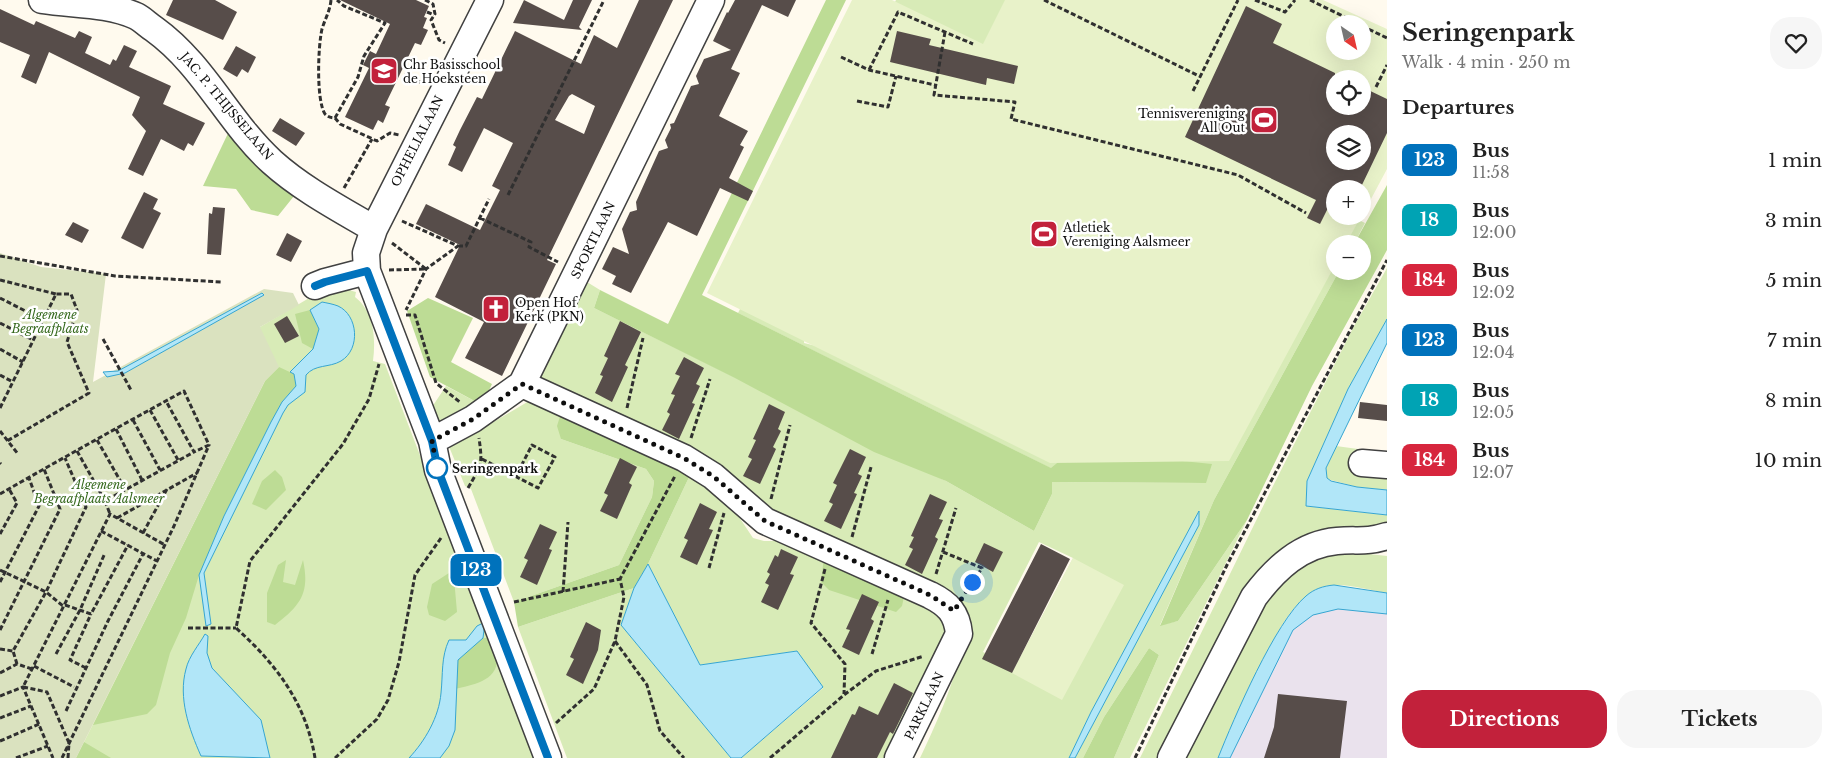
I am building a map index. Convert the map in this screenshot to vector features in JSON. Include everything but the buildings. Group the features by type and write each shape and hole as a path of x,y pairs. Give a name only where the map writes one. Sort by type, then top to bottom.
{"street":[{"name":"JAC. P. THIJSSELAAN","path":"42,0 141,8 201,73 223,106 272,162 324,200 378,221"},
{"name":"OPHELIALAAN","path":"367,271 366,253 378,221 490,0"},
{"name":"SPORTLAAN","path":"432,441 473,419 522,384 711,0"},
{"path":"315,286 367,271 432,441 438,470 544,748"},
{"path":"522,384 684,458 713,476 765,521 930,595 954,611 958,622 959,634 949,654"},
{"path":"1171,758 1254,597 1272,573 1309,548 1340,540 1381,543"},
{"name":"PARKLAAN","path":"898,758 949,654"}],"path":[{"path":"331,0 322,30 318,78 324,113 329,118 335,118"},
{"path":"335,118 358,77 364,56 385,22 344,6 337,0"},
{"path":"425,0 434,4 432,20 439,40 447,44"},
{"path":"508,195 604,0"},
{"path":"1044,0 1201,77"},
{"path":"1193,91 1238,0"},
{"path":"1255,0 1286,12 1295,0"},
{"path":"1310,0 1341,15"},
{"path":"427,12 434,15"},
{"path":"869,70 898,12 973,44"},
{"path":"1371,30 1387,38"},
{"path":"945,32 934,95 1015,102 1011,119 1238,175 1306,213"},
{"path":"841,57 869,70 935,85"},
{"path":"1376,87 1387,65"},
{"path":"404,76 426,85"},
{"path":"857,102 888,107 896,76"},
{"path":"335,118 340,124 377,141 390,133 402,137"},
{"path":"341,192 372,138"},
{"path":"378,221 458,246 466,246 490,199"},
{"path":"480,218 531,242 529,248 577,272"},
{"path":"378,221 426,269"},
{"path":"458,246 426,269 404,315 415,316 436,383 464,405 473,419 482,459 480,470 468,488 468,496"},
{"path":"0,256 115,276 222,282"},
{"path":"1135,758 1227,565 1387,260"},
{"path":"367,271 426,269"},
{"path":"0,280 56,294 71,294 77,310 67,342 89,392 8,441"},
{"path":"0,408 56,294"},
{"path":"0,298 43,320"},
{"path":"0,323 33,340"},
{"path":"622,431 643,338"},
{"path":"103,339 131,390"},
{"path":"236,628 250,561 343,444 369,399 382,354 393,341"},
{"path":"0,349 23,362"},
{"path":"0,375 13,382"},
{"path":"544,748 594,689 615,641 624,597 620,579 684,458 710,379"},
{"path":"0,494 184,391 209,445 165,545 62,758"},
{"path":"166,401 194,452"},
{"path":"150,410 178,460"},
{"path":"133,420 160,470"},
{"path":"765,521 790,425"},
{"path":"116,429 142,480"},
{"path":"0,431 18,454"},
{"path":"97,440 126,489"},
{"path":"105,501 209,445"},
{"path":"482,459 538,488 555,457 532,445 516,476"},
{"path":"77,451 105,501 110,514 165,545"},
{"path":"18,664 14,651 46,592 86,507 65,458"},
{"path":"844,695 845,664 810,623 871,468"},
{"path":"0,630 60,509 44,469"},
{"path":"117,518 198,472"},
{"path":"0,582 39,506 29,478"},
{"path":"143,533 168,488"},
{"path":"0,534 17,503 9,489"},
{"path":"709,568 730,490"},
{"path":"930,595 956,508"},
{"path":"53,758 24,687 110,514"},
{"path":"563,592 568,522"},
{"path":"335,758 377,719 388,700 399,662 415,575 451,524 458,523"},
{"path":"101,531 157,561"},
{"path":"86,668 70,660 91,614 128,545"},
{"path":"943,552 982,568 954,611"},
{"path":"56,654 80,610 105,553"},
{"path":"66,711 143,554"},
{"path":"0,570 46,592 64,606 91,614"},
{"path":"872,654 894,578"},
{"path":"514,602 620,579"},
{"path":"188,628 215,630 236,628 262,652 287,683 302,710 315,758"},
{"path":"615,641 647,685 660,731 684,758"},
{"path":"0,649 14,651"},
{"path":"770,758 844,695 876,671 934,653 949,654"},
{"path":"0,673 18,664 33,668 74,687"},
{"path":"0,696 24,687 47,692 69,743 68,758"},
{"path":"0,718 31,706"},
{"path":"0,741 39,724"},
{"path":"16,758 48,746"}],"shaded area":[{"path":"1387,603 1387,758 1224,758 1290,625 1309,605"}],"green space":[{"path":"826,0 846,0 702,295 1051,468 1073,450 1212,464 1206,483 1052,482 1052,494 1034,531 946,481 874,452 735,378 594,308 600,290 668,324"},
{"name":"Atletiek Vereniging Aalsmeer","path":"852,0 892,0 983,44 1005,0 1323,0 1356,15 1326,15 1326,60 1371,60 1371,22 1387,29 1387,169 1371,199 1371,180 1326,180 1326,225 1356,225 1351,235 1326,235 1327,280 1229,461 1050,463 707,293"},
{"path":"896,0 1013,0 1326,210 1326,225 1364,225 1359,235 1326,235 1326,280 1334,280 1214,500 1160,625 1178,621 1247,520 1130,758 1114,758 1159,655 1149,648 1104,717 1083,758 1075,758 1199,525 1199,512 1091,712 1069,758 920,758 953,679 965,629 750,510 539,379 587,282 600,290 594,308 946,481 1034,531 1052,494 1052,482 1206,483 1052,469 738,313","holes":["806,318 1090,412 804,343","1039,542 1073,558 1012,673 1011,666 983,652"]},
{"path":"231,127 298,191 278,216 251,210 236,189 203,186"},
{"path":"1387,185 1387,250 1371,279 1371,235 1359,235 1365,225 1371,225 1371,214"},
{"name":"Algemene Begraafplaats Aalsmeer","path":"0,253 41,267 106,274 93,382 264,289 293,293 299,305 260,327 279,367 265,381 76,758 0,758"},
{"path":"1387,268 1387,319 1348,389 1307,481 1306,506 1387,515 1387,528 1347,527 1318,530 1293,540 1265,562 1252,580 1162,758 1140,758 1273,486 1353,328"},
{"path":"1334,280 1370,280 1312,386 1247,520 1178,621 1160,626 1214,500"},
{"name":"Seringenpark","path":"345,289 356,292 355,297 370,318 374,335 373,361 385,364 536,758 76,758 265,381 260,327 321,291"},
{"path":"428,298 473,318 451,362 492,384 482,405 430,377 407,311"},
{"path":"310,310 319,329 313,349 302,343 295,314"},
{"path":"279,367 294,374 296,386 282,402 224,516 199,575 186,618 170,653 156,705 147,714 93,725 265,381"},
{"path":"446,386 482,405 438,423 432,407"},
{"path":"539,395 562,410 561,439 646,469 654,481 652,497 619,565 514,602 471,489 465,486 448,444 474,429 480,430"},
{"path":"562,410 691,473 648,564 634,588 518,627 514,602 619,565 652,497 654,481 646,469 561,439 557,426"},
{"path":"1336,446 1358,449 1356,468 1387,472 1387,490 1357,487 1327,479 1326,468"},
{"path":"275,470 282,477 286,490 266,510 252,504 262,481"},
{"path":"691,473 725,496 753,538 764,541 779,541 933,605 949,631 895,758 741,758 823,688 796,651 700,665 648,564"},
{"path":"1351,552 1387,556 1387,593 1333,585 1320,588 1305,597 1280,628 1268,650 1244,698 1218,758 1183,758 1264,602 1303,566 1322,558"},
{"path":"824,557 905,592 902,606 896,612 829,590 821,582"},
{"path":"1073,558 1124,585 1062,700 1012,673"},
{"path":"286,560 283,582 295,585 303,560 305,571 304,590 297,604 275,625 267,622 267,593 278,565"},
{"path":"449,573 454,578 457,612 445,621 429,615 427,607 432,584"},
{"path":"634,588 621,625 731,758 567,758 518,627"},
{"path":"483,638 490,638 496,652 494,672 483,680 455,689 458,660"},
{"path":"1149,648 1159,655 1114,758 1083,758 1104,717"},
{"path":"84,742 111,758 76,758"}],"water":[{"path":"262,293 264,295 125,373 107,377 103,372 118,371"},
{"path":"322,302 338,306 345,310 350,317 354,332 352,349 341,361 314,369 306,375 305,392 288,405 283,413 204,573 211,624 206,626 199,575 224,516 271,422 282,402 296,386 294,374 290,372 313,349 319,329 310,310"},
{"path":"1387,319 1387,343 1326,468 1327,478 1331,481 1357,487 1387,490 1387,515 1306,506 1307,481 1348,389"},
{"path":"1199,511 1199,525 1075,758 1069,758 1091,712"},
{"path":"648,564 700,665 797,651 823,687 741,758 731,758 621,625 634,588"},
{"path":"1334,585 1387,593 1387,614 1338,609 1313,615 1293,630 1230,758 1218,758 1256,672 1281,627 1306,596 1319,588"},
{"path":"485,622 483,638 458,660 455,730 449,746 440,758 409,758 426,736 434,720 440,702 443,659 449,640 466,640 477,626"},
{"path":"205,634 208,636 207,653 212,668 261,720 270,758 201,756 192,735 183,691 187,664"}],"bus line":[{"name":"123","path":"315,286 367,271 432,441 438,470 548,758"}],"place":[{"name":"Chr Basisschool de Hoeksteen","path":"384,71"},
{"name":"Tennisvereniging All Out","path":"1264,120"},
{"name":"Atletiek Vereniging Aalsmeer","path":"1044,234"},
{"name":"Open Hof Kerk (PKN)","path":"496,309"},
{"name":"Seringenpark","path":"437,468"}],"route":[{"path":"437,468 438,470 432,441 473,419 522,384 654,446 684,458 713,476 765,521 941,600 954,611 972,582"}],"park label":[{"name":"Algemene Begraafplaats","path":"50,321"}]}
